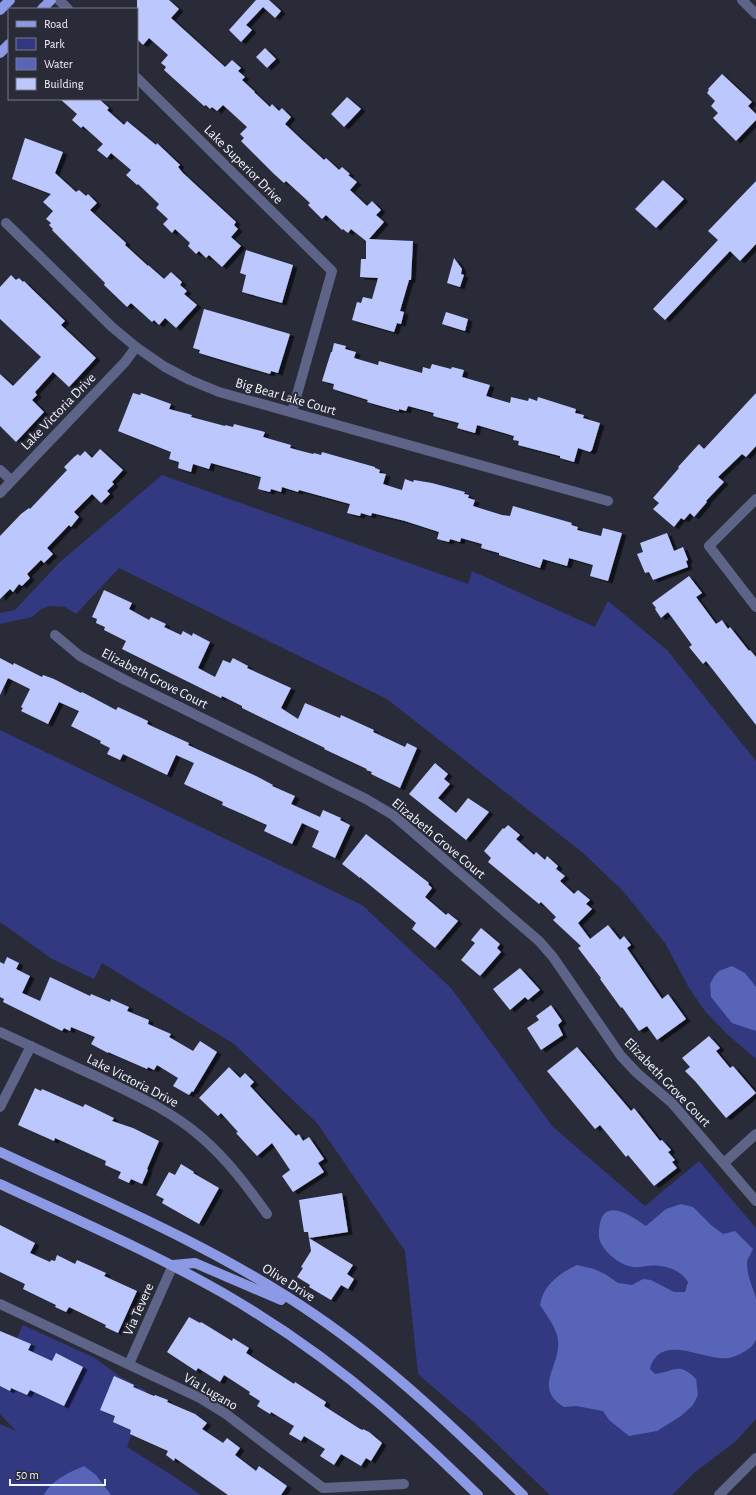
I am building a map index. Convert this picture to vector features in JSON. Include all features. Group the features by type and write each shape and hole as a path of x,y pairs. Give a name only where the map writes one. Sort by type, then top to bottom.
{"main road":[{"path":"0,10 10,0"},
{"path":"43,8 51,0"},
{"path":"0,53 8,45"},
{"name":"Olive Drive","path":"0,1152 194,1243 245,1272 314,1315 401,1382 447,1422 523,1495"},
{"path":"0,1184 173,1265 224,1294 275,1326 332,1366 385,1409 425,1444 478,1495"},
{"path":"173,1265 196,1263 314,1315"}],"street":[{"path":"59,0 67,8"},
{"path":"742,0 756,14"},
{"name":"Lake Superior Drive","path":"138,79 332,271 292,412"},
{"name":"Big Bear Lake Court","path":"6,223 112,327 136,347 165,367 190,380 219,392 608,501"},
{"name":"Lake Victoria Drive","path":"0,493 125,362 136,347"},
{"path":"0,470 11,480"},
{"path":"756,499 709,546 756,607"},
{"name":"Elizabeth Grove Court","path":"56,635 80,656 125,680 366,799 393,815 539,941 554,957 621,1056 637,1073 672,1103 756,1201"},
{"name":"Lake Victoria Drive","path":"0,1032 149,1101 175,1116 221,1155 241,1178 267,1214"},
{"path":"0,1107 31,1046"},
{"path":"724,1163 756,1134"},
{"name":"Via Tevere","path":"129,1364 173,1265"},
{"name":"Via Lugano","path":"0,1304 200,1398 226,1414 323,1488 404,1484"},
{"path":"719,1495 756,1458"}],"green space":[{"path":"162,475 468,584 472,571 595,627 608,601 667,650 756,761 756,1059 727,1034 705,1011 689,988 665,943 623,891 583,853 387,699 119,568 76,614 65,607 50,606 41,609 32,617 0,624 0,613 15,610 60,562"},
{"path":"0,730 362,905 451,988 553,1127 645,1206 699,1161 756,1228 756,1419 736,1441 694,1473 672,1495 550,1495 476,1424 418,1374 405,1251 317,1123 234,1044 102,963 94,979 52,959 0,922"},
{"path":"23,1325 95,1358 119,1376 146,1391 127,1447 201,1495 0,1495 0,1424 16,1431 0,1414 0,1374"}],"water":[{"path":"732,966 745,973 756,987 756,1031 732,1023 711,997 710,984 715,975 719,971"},
{"path":"681,1204 693,1207 711,1225 723,1234 735,1231 753,1249 748,1258 747,1268 756,1299 756,1339 749,1349 729,1358 719,1358 673,1350 663,1352 655,1358 650,1369 655,1374 676,1369 685,1370 696,1379 698,1395 693,1405 681,1416 657,1431 629,1436 609,1420 603,1411 576,1406 564,1407 554,1399 550,1391 549,1383 557,1356 557,1335 552,1323 540,1305 545,1291 553,1280 577,1265 594,1269 605,1274 618,1283 632,1285 643,1279 651,1280 674,1292 685,1292 688,1282 681,1274 665,1267 635,1267 623,1264 605,1250 600,1241 599,1235 600,1223 603,1215 608,1211 620,1211 646,1226 666,1209"},
{"path":"84,1466 96,1475 111,1495 44,1495 56,1481"}],"building":[{"path":"137,0 169,0 179,9 171,18 225,67 232,60 241,68 238,71 245,77 242,80 254,92 270,107 272,104 279,111 282,108 291,117 285,124 324,160 326,158 339,170 342,167 350,174 348,175 357,182 350,190 367,206 372,201 381,210 376,215 384,222 369,239 413,241 411,280 409,280 400,311 404,312 401,324 397,323 394,332 352,320 357,302 361,303 363,297 372,299 378,278 360,277 361,259 366,259 366,241 351,229 348,233 343,229 342,230 326,215 322,219 308,205 310,203 286,181 284,183 241,141 244,138 240,134 247,127 223,105 217,111 212,107 210,109 206,105 204,106 164,70 166,67 161,63 168,55 149,38 143,45 138,40"},
{"path":"256,0 269,0 281,11 275,18 263,7 246,25 252,30 241,42 229,30"},
{"path":"265,48 276,59 267,68 256,57"},
{"path":"722,74 752,102 748,106 756,114 756,120 736,141 713,118 718,113 711,106 715,101 707,93 709,90 708,89"},
{"path":"347,97 361,109 344,127 331,114"},
{"path":"61,100 100,100 109,108 107,110 124,125 127,121 156,145 157,143 180,165 178,167 183,173 236,222 234,225 238,229 231,237 241,246 222,267 209,255 206,258 199,251 196,254 188,246 190,243 175,229 172,233 163,224 168,219 156,208 159,204 126,175 131,170 111,153 107,158 97,150 103,144 83,126 81,128 72,120 77,114"},
{"path":"25,138 63,152 55,173 76,192 79,190 86,196 88,194 97,203 90,210 126,243 125,245 148,266 164,279 171,272 182,282 180,285 187,291 184,294 197,305 176,328 165,318 159,325 154,320 152,322 131,303 127,307 52,230 53,229 49,225 51,223 46,219 53,211 43,202 51,194 12,179"},
{"path":"663,180 684,199 656,228 635,209"},
{"path":"756,181 756,244 740,261 730,251 665,320 653,309 718,240 708,231"},
{"path":"246,250 293,265 282,303 242,292 246,275 240,273"},
{"path":"454,258 462,269 461,274 464,275 460,287 447,283"},
{"path":"11,275 16,280 19,278 23,282 24,281 65,321 61,325 96,358 69,387 53,372 35,392 37,395 32,400 44,412 16,442 0,426 0,374 13,386 41,357 0,319 0,287"},
{"path":"204,309 290,334 278,373 271,371 270,374 239,365 199,353 200,350 193,348"},
{"path":"446,312 468,319 465,331 442,324"},
{"path":"334,343 346,346 345,349 356,352 354,358 378,365 379,361 422,373 423,367 430,369 432,364 451,369 452,367 464,370 462,377 490,385 486,396 510,403 511,397 528,401 529,398 537,401 538,397 576,409 575,413 584,415 583,418 600,423 592,450 590,452 578,448 574,462 560,458 560,456 518,445 519,441 513,440 514,436 477,425 475,433 457,428 459,423 433,416 434,413 408,406 406,411 399,409 399,411 367,402 368,400 333,389 334,384 322,381"},
{"path":"133,393 140,395 141,393 171,404 169,409 192,415 191,417 225,426 233,427 234,424 265,432 263,437 291,445 290,448 321,455 322,452 375,467 380,470 379,473 386,474 383,484 402,490 405,479 413,482 414,480 432,483 465,492 464,494 469,495 468,498 475,500 473,506 502,515 510,516 513,506 572,523 571,525 578,527 577,530 601,536 603,528 622,533 608,581 590,576 593,565 569,558 567,566 543,559 540,568 499,555 499,553 481,548 482,544 461,538 460,542 450,539 449,542 437,539 439,532 405,521 372,513 371,516 361,513 360,516 347,513 350,504 299,490 298,492 282,487 281,492 271,489 270,492 258,489 261,477 211,463 209,469 193,464 191,472 178,468 179,462 169,459 171,452 118,431"},
{"path":"756,393 756,446 746,457 742,454 718,477 724,482 706,501 707,502 694,517 690,513 684,520 681,518 674,527 653,509 659,503 653,498 699,444 704,449"},
{"path":"100,449 123,470 112,482 114,484 107,491 110,494 101,503 92,494 74,512 79,517 71,527 69,525 47,548 53,554 44,563 41,560 27,574 30,578 22,586 19,584 13,592 10,589 0,599 0,536 21,514 29,508 30,509 67,470 64,467 74,457 78,454 80,456 85,451 92,458"},
{"path":"667,533 674,551 683,547 688,560 686,561 688,567 653,580 649,572 645,573 637,554 643,552 640,543"},
{"path":"689,576 702,593 696,597 716,624 722,620 728,629 730,627 749,651 750,650 756,657 756,725 706,661 703,664 689,647 692,645 668,612 661,618 652,603"},
{"path":"104,590 132,603 129,609 149,620 151,617 166,624 164,627 181,635 183,631 192,636 193,633 210,642 198,668 215,677 223,660 230,663 233,658 248,666 247,668 291,688 281,708 298,719 305,703 340,718 341,715 374,730 373,732 405,747 407,743 417,748 400,788 371,774 372,772 366,770 367,769 242,708 242,706 222,696 221,698 122,649 126,641 104,630 105,627 96,623 97,619 92,617"},
{"path":"0,658 13,665 14,663 42,677 43,675 54,679 116,710 118,707 148,721 147,724 189,743 188,745 256,776 273,785 272,786 295,796 291,804 320,817 323,810 341,818 340,820 350,825 335,858 312,847 319,831 302,823 292,844 264,831 267,825 222,805 223,802 184,784 194,763 176,755 167,775 123,754 120,760 107,754 110,748 100,743 101,741 71,726 79,711 59,702 48,724 21,711 23,708 21,707 30,689 8,678 0,695"},
{"path":"435,763 448,774 444,779 450,784 438,798 456,813 468,798 489,812 466,840 409,794"},
{"path":"508,825 520,835 516,839 534,855 536,852 545,860 547,856 558,866 556,869 565,876 560,881 574,894 578,890 590,900 586,904 592,909 578,923 590,939 608,925 620,940 624,936 631,945 627,948 662,999 668,994 686,1019 657,1040 647,1026 639,1031 578,948 581,946 553,920 556,917 541,902 539,904 488,862 491,858 484,851 503,828 504,829"},
{"path":"366,834 429,883 428,884 432,888 425,897 446,915 448,913 458,921 435,948 412,929 416,923 342,864"},
{"path":"481,928 500,944 497,948 501,952 480,976 461,960 475,943 471,940"},
{"path":"7,957 19,963 16,969 30,976 22,993 40,1001 50,977 90,996 91,994 110,1002 111,999 129,1007 127,1011 149,1020 148,1024 171,1034 169,1037 193,1051 200,1041 217,1052 193,1092 192,1091 189,1095 173,1086 178,1078 157,1065 154,1070 148,1067 147,1069 108,1053 91,1044 95,1037 71,1027 70,1031 64,1028 62,1031 3,1002 4,999 0,997 0,962 4,964"},
{"path":"520,968 540,990 528,1000 525,997 510,1010 493,989"},
{"path":"551,1005 562,1021 558,1025 563,1035 541,1050 527,1028 539,1020 536,1016"},
{"path":"709,1036 720,1048 716,1051 730,1068 733,1066 756,1093 726,1118 685,1071 690,1067 682,1058"},
{"path":"577,1047 631,1111 634,1108 660,1141 662,1140 671,1150 668,1152 675,1160 672,1162 677,1168 654,1186 628,1155 626,1157 600,1125 595,1129 547,1071"},
{"path":"229,1067 240,1078 245,1073 254,1082 250,1086 296,1136 299,1134 303,1141 309,1137 324,1159 318,1163 324,1172 293,1192 282,1176 290,1170 272,1143 257,1156 236,1133 238,1132 221,1113 218,1116 199,1098"},
{"path":"35,1088 41,1091 42,1089 83,1107 85,1104 114,1118 112,1121 133,1128 159,1141 142,1184 131,1179 129,1183 118,1178 121,1172 105,1165 106,1161 55,1138 54,1141 18,1125"},
{"path":"181,1164 194,1172 193,1173 219,1188 199,1224 162,1203 164,1199 156,1195 169,1172 175,1175"},
{"path":"342,1193 348,1232 309,1238 353,1265 347,1274 354,1279 348,1289 341,1285 331,1300 309,1287 310,1285 297,1277 303,1268 301,1267 311,1251 308,1232 304,1232 299,1200"},
{"path":"0,1225 35,1243 30,1253 50,1262 51,1260 55,1261 57,1255 75,1264 77,1260 106,1273 104,1276 137,1291 118,1333 105,1327 106,1325 69,1307 66,1312 55,1307 56,1305 23,1289 25,1284 0,1272"},
{"path":"189,1317 200,1323 201,1322 232,1341 233,1338 249,1348 246,1353 294,1384 295,1382 326,1402 324,1406 360,1429 369,1432 382,1443 371,1461 366,1458 361,1466 341,1454 334,1465 320,1456 325,1449 304,1436 301,1441 289,1434 294,1426 271,1412 270,1414 257,1406 260,1401 249,1394 250,1392 224,1375 220,1382 198,1368 196,1371 167,1352"},
{"path":"0,1331 31,1344 28,1350 52,1361 56,1353 83,1367 64,1406 30,1390 27,1395 11,1388 10,1391 0,1386"},
{"path":"114,1376 134,1385 133,1387 168,1400 167,1402 195,1414 207,1423 202,1429 223,1443 227,1438 240,1448 235,1455 256,1471 259,1466 287,1486 281,1495 228,1495 175,1458 174,1461 166,1455 168,1451 130,1434 131,1430 113,1422 115,1416 100,1410"}]}
